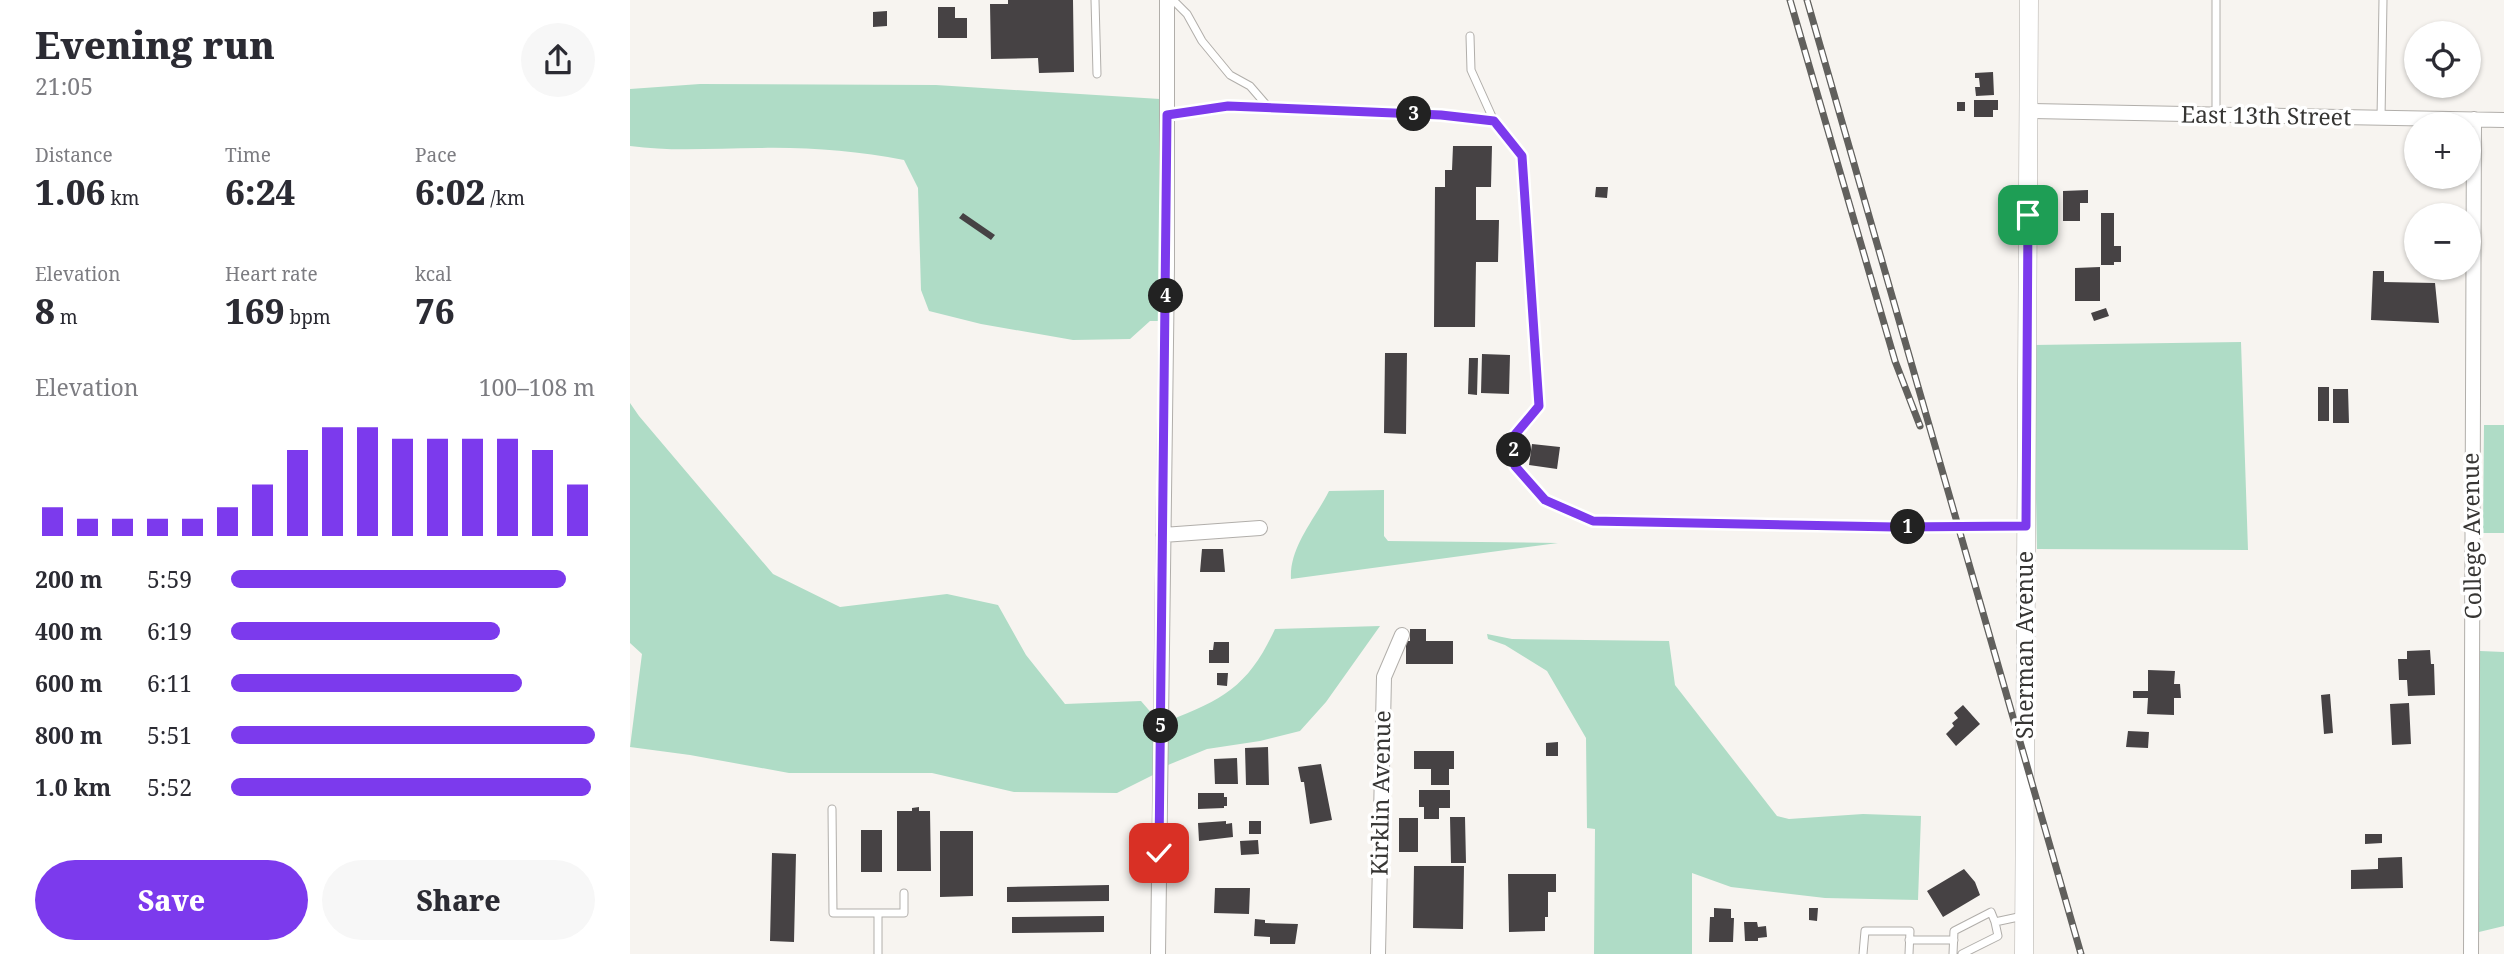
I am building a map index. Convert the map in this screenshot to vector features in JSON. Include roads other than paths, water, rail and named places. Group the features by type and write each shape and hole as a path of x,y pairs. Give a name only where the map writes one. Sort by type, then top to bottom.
{"street":[{"path":"1157,954 1164,535 1167,0"},
{"name":"Sherman Avenue","path":"2024,954 2029,0"},
{"name":"East 13th Street","path":"2028,111 2404,118"},
{"name":"East 13th Street","path":"2481,119 2504,120"},
{"name":"College Avenue","path":"2471,954 2474,703 2471,390 2473,189"},
{"path":"1164,535 1260,528"},
{"name":"Kirklin Avenue","path":"1378,954 1384,677 1402,635"}],"lane":[{"path":"1096,0 1097,74"},
{"path":"1172,0 1187,14 1202,41 1230,75 1250,86 1269,108"},
{"path":"2216,0 2216,115"},
{"path":"2381,118 2383,0"},
{"path":"1470,36 1471,70 1494,121 1522,156 1539,406 1513,437 1515,466 1545,500 1593,521 1895,527 2026,526"},
{"path":"1167,115 1228,106 1441,115 1494,121"},
{"path":"832,808 833,913 904,913 904,893"},
{"path":"1953,954 1954,931 1991,912 1998,936 1962,954"},
{"path":"878,913 878,954"},
{"path":"1995,922 2024,915"},
{"path":"1863,954 1865,931 1910,931 1909,954"},
{"path":"1909,940 1954,940"}],"railway":[{"path":"1790,0 1895,361 1920,426"},
{"path":"1807,0 2081,954"}]}
